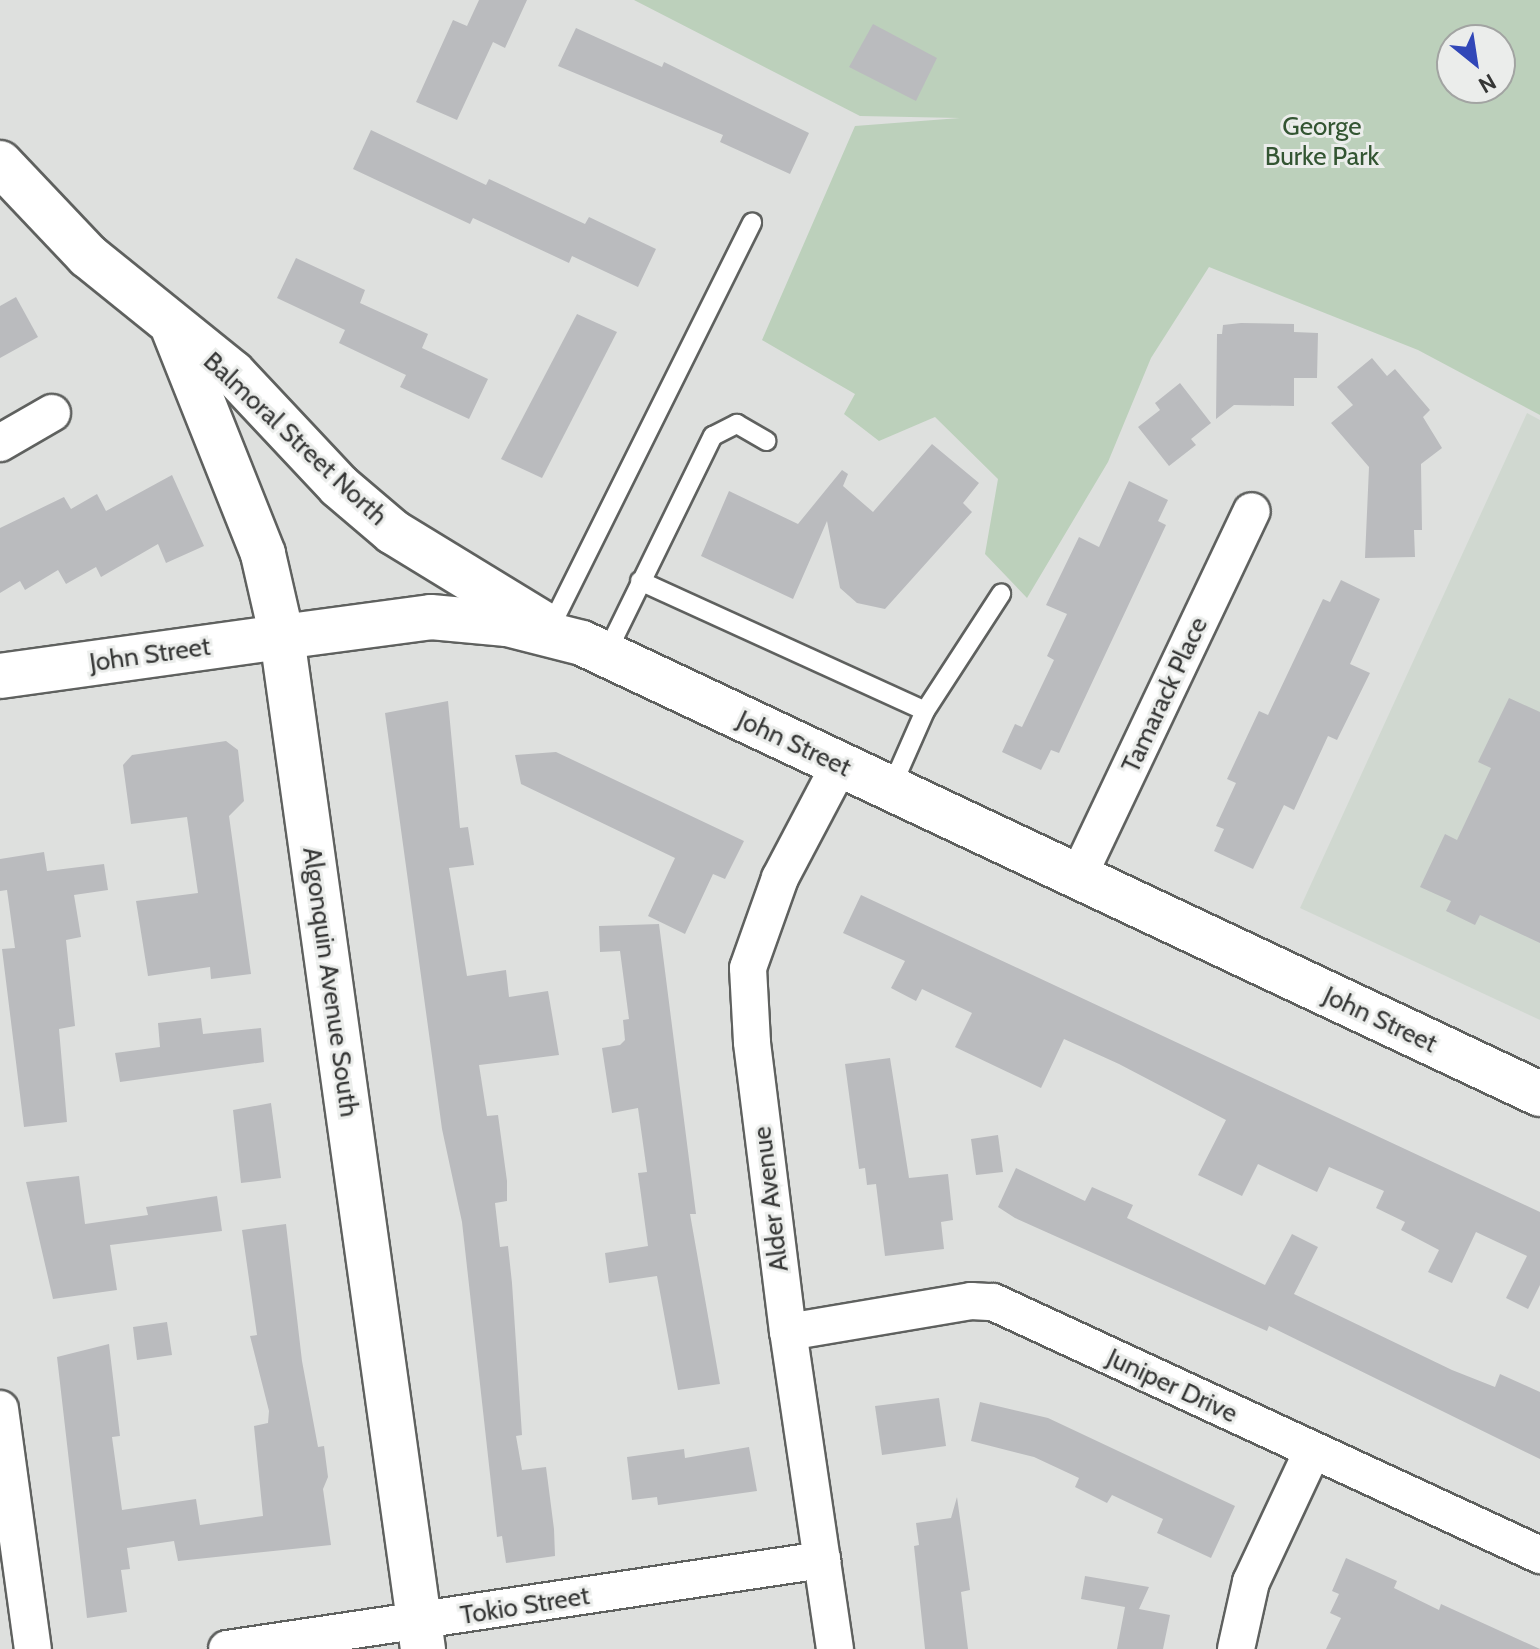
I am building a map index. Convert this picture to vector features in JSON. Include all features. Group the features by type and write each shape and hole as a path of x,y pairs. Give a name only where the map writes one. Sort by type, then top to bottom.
{"main road":[{"name":"Balmoral Street North","path":"0,163 88,256 174,330 233,373 339,486 393,532 579,642"},
{"name":"Algonquin Avenue South","path":"174,330 263,554 282,637 421,1636"},
{"name":"John Street","path":"0,676 431,617 507,624 579,642 1077,879 1540,1094"}],"street":[{"path":"0,443 52,413"},
{"name":"Tamarack Place","path":"1077,879 1252,511"},
{"name":"Alder Avenue","path":"835,1649 788,1332 752,1042 748,968 780,878 839,766"},
{"name":"Juniper Drive","path":"788,1332 971,1301 993,1302 1540,1555"},
{"path":"0,1409 33,1649"},
{"path":"1236,1649 1251,1582 1312,1452"},
{"name":"Tokio Street","path":"227,1649 421,1636 822,1560"}],"lane":[{"path":"579,642 752,223"},
{"path":"579,642 640,581 713,436 737,424 767,441"},
{"path":"640,581 925,711"},
{"path":"891,790 925,711 1001,594"}],"shaded area":[{"path":"1527,413 1540,420 1540,1020 1300,908"}],"green space":[{"name":"George Burke Park","path":"634,0 1540,0 1540,415 1418,350 1209,267 1151,358 1108,462 1027,598 985,554 998,479 935,417 879,441 844,414 855,394 762,340 855,126 960,118 860,116"}],"building":[{"path":"479,0 527,0 505,48 493,42 457,120 416,102 453,20 467,26"},
{"path":"873,24 937,58 916,101 849,67"},
{"path":"576,28 662,67 664,62 809,133 790,174 720,142 723,135 558,66"},
{"path":"371,130 486,185 489,179 585,224 589,217 656,249 638,287 572,256 569,263 473,218 470,224 353,169"},
{"path":"296,258 365,290 360,303 428,334 422,348 488,379 469,419 400,387 406,375 339,343 345,330 277,298"},
{"path":"16,297 38,337 0,358 0,306"},
{"path":"577,314 617,332 542,478 501,459"},
{"path":"1294,324 1294,332 1318,333 1317,378 1294,378 1294,406 1234,405 1216,419 1217,334 1222,334 1223,325"},
{"path":"1372,358 1387,376 1395,369 1430,410 1423,417 1442,448 1421,464 1422,530 1414,530 1415,557 1365,558 1369,467 1331,423 1353,405 1337,387"},
{"path":"1180,383 1211,423 1191,439 1196,445 1169,466 1138,427 1160,410 1155,403"},
{"path":"932,444 979,483 963,503 972,512 885,609 857,603 840,588 827,521 793,599 701,556 729,491 798,524 842,470 848,474 843,486 873,512"},
{"path":"172,475 204,546 166,563 158,544 101,577 96,567 66,584 58,570 25,590 20,581 0,593 0,528 64,497 71,509 97,494 106,511"},
{"path":"1129,481 1168,500 1158,521 1166,525 1059,753 1051,750 1041,770 1002,752 1015,724 1022,727 1054,660 1047,656 1067,614 1046,605 1079,537 1099,547"},
{"path":"1341,580 1380,599 1350,664 1370,673 1337,740 1328,736 1294,810 1284,805 1253,869 1214,851 1224,829 1216,826 1236,783 1227,779 1259,711 1268,715 1323,599 1330,602"},
{"path":"1509,698 1540,712 1540,943 1480,915 1475,925 1446,911 1451,901 1420,887 1445,834 1457,840 1491,768 1478,762"},
{"path":"448,701 460,828 468,827 474,865 449,868 467,976 506,970 509,997 548,991 559,1055 479,1065 487,1116 498,1115 507,1181 507,1201 495,1203 500,1247 508,1246 512,1283 522,1435 516,1436 522,1470 546,1467 554,1529 555,1556 506,1563 502,1536 497,1537 462,1222 442,1129 385,713"},
{"path":"226,741 238,750 244,801 229,816 251,974 211,979 210,967 148,976 136,901 198,893 187,817 131,824 123,765 132,755"},
{"path":"556,752 744,841 725,879 713,874 685,934 648,916 675,858 521,784 515,755"},
{"path":"44,852 47,871 104,864 108,890 74,895 81,937 66,940 75,1026 59,1029 67,1122 24,1127 2,949 15,948 7,890 0,891 0,859"},
{"path":"861,895 1540,1212 1540,1285 1528,1309 1506,1298 1527,1256 1476,1232 1452,1283 1428,1272 1439,1250 1401,1230 1405,1222 1376,1208 1384,1191 1329,1167 1317,1192 1258,1164 1242,1196 1198,1175 1226,1120 1119,1064 1064,1039 1041,1088 955,1047 972,1013 922,989 916,1001 891,988 905,961 843,933"},
{"path":"659,924 696,1214 690,1214 720,1384 678,1390 657,1276 609,1283 605,1253 648,1246 638,1173 647,1172 638,1108 612,1113 602,1048 620,1045 625,1040 623,1020 629,1019 620,951 600,952 599,926"},
{"path":"201,1018 203,1034 261,1028 264,1062 120,1082 115,1053 160,1047 158,1023"},
{"path":"890,1058 909,1178 948,1174 953,1220 941,1222 944,1249 885,1256 876,1184 867,1185 865,1168 859,1169 845,1064"},
{"path":"271,1103 281,1178 241,1183 233,1110"},
{"path":"998,1135 1003,1172 976,1175 971,1139"},
{"path":"1016,1168 1085,1201 1092,1187 1133,1205 1127,1218 1265,1285 1292,1234 1318,1247 1294,1294 1452,1370 1495,1387 1500,1374 1540,1392 1540,1459 1269,1326 1267,1331 1015,1218 998,1207"},
{"path":"79,1176 85,1224 148,1215 146,1207 217,1196 222,1231 110,1245 117,1290 53,1299 26,1182"},
{"path":"286,1224 302,1361 318,1447 324,1446 328,1477 323,1489 331,1545 178,1561 174,1541 127,1548 130,1569 121,1570 127,1612 87,1618 57,1357 109,1344 120,1436 112,1437 122,1510 196,1499 200,1525 263,1516 254,1426 268,1423 269,1411 250,1336 257,1335 242,1230"},
{"path":"167,1322 172,1355 137,1360 133,1327"},
{"path":"939,1398 946,1446 882,1455 875,1406"},
{"path":"980,1402 1048,1418 1235,1506 1211,1558 1157,1533 1163,1519 1112,1495 1107,1503 1075,1487 1079,1478 1034,1457 971,1441"},
{"path":"749,1447 757,1491 658,1505 657,1497 632,1500 627,1457 684,1449 685,1458"},
{"path":"957,1497 970,1590 961,1592 968,1649 925,1649 914,1546 919,1545 916,1523 951,1518"},
{"path":"1346,1558 1397,1581 1394,1588 1439,1610 1441,1604 1540,1649 1326,1649 1341,1618 1330,1613 1339,1594 1332,1591"},
{"path":"1085,1576 1149,1587 1139,1609 1170,1615 1163,1649 1117,1649 1125,1607 1081,1599"}]}
